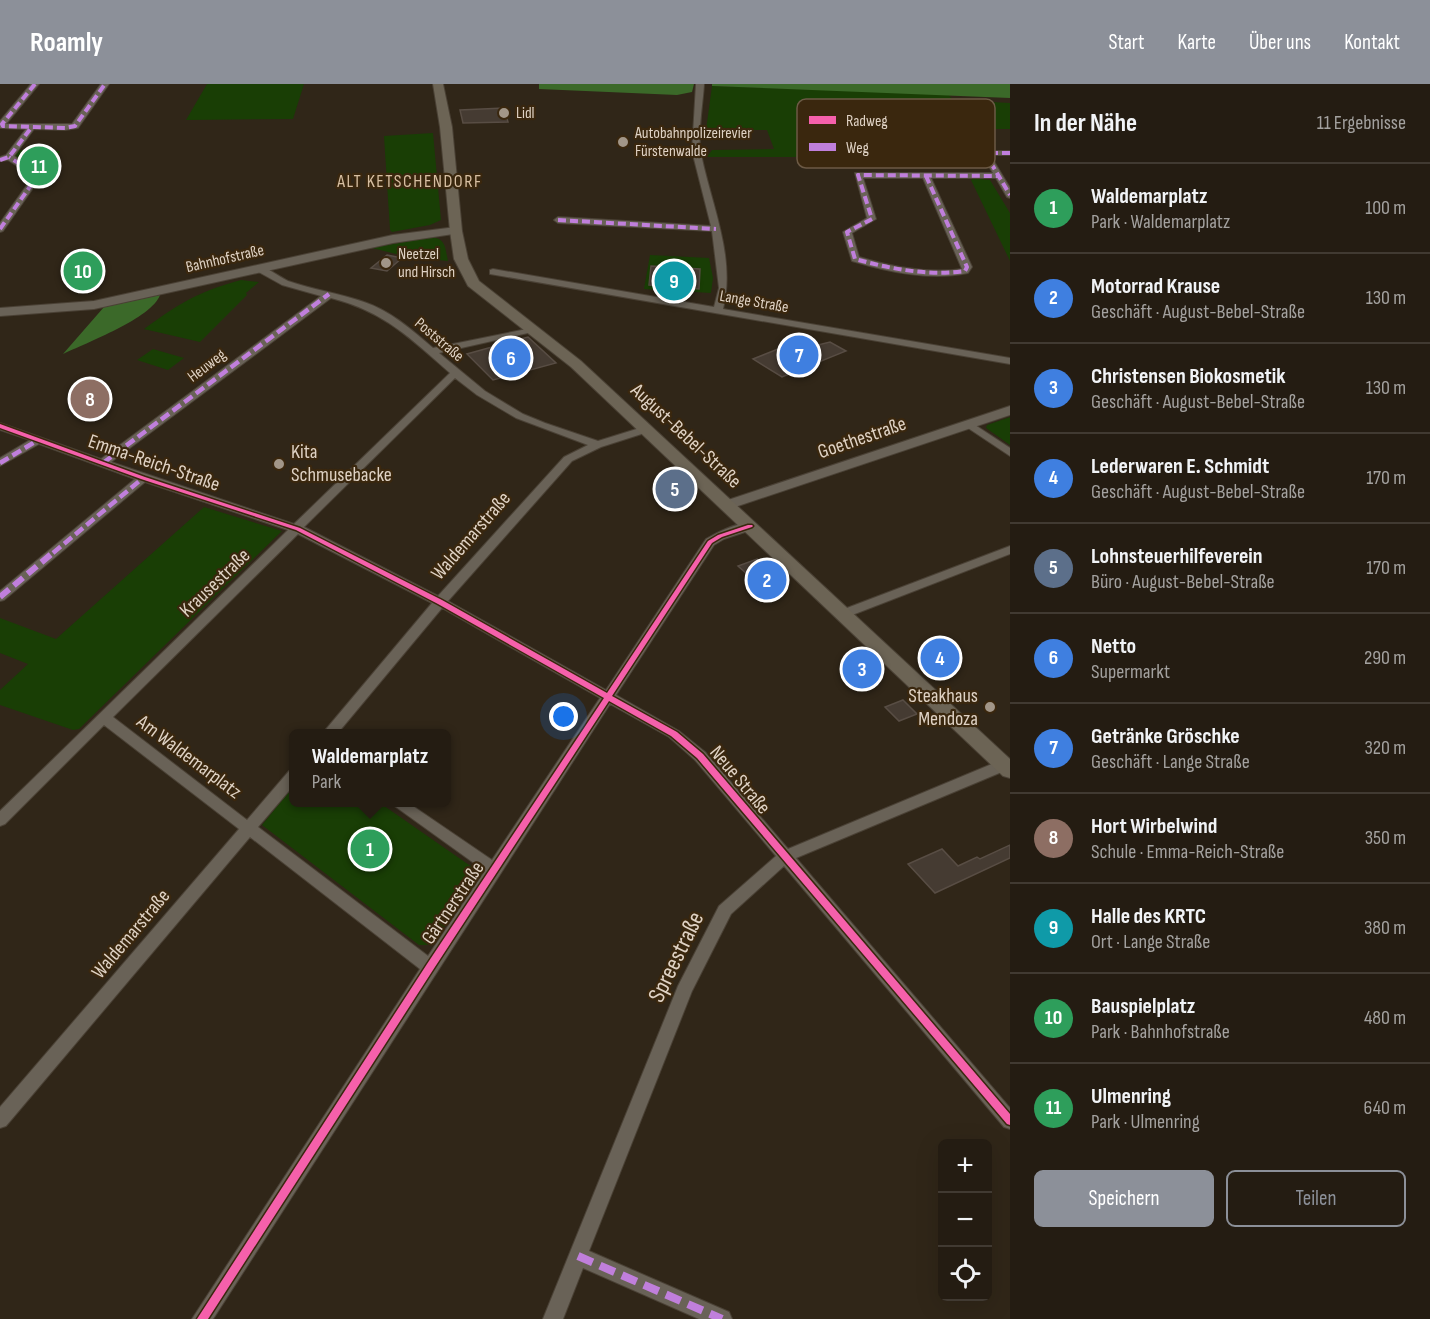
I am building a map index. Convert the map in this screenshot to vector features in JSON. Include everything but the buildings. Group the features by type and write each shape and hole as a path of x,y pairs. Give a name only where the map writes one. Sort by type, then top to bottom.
{"main road":[{"name":"August-Bebel-Straße","path":"438,84 447,139 456,231 461,259 473,283 562,352 647,429 1007,768"}],"street":[{"path":"35,84 2,124 9,128 75,126 105,84"},
{"path":"700,84 696,151 716,228 724,288 718,311"},
{"path":"0,229 36,178 35,174 4,158 15,150 32,128"},
{"path":"0,149 15,150"},
{"path":"994,168 1010,195"},
{"path":"926,176 967,267 965,271 915,271 855,259 847,232 872,219 858,175 999,176"},
{"path":"558,220 716,228"},
{"name":"Bahnhofstraße","path":"0,312 94,304 403,237 456,231"},
{"name":"Poststraße","path":"258,268 268,276 284,282 378,311 479,391 531,422 597,445"},
{"name":"Lange Straße","path":"494,272 1010,361"},
{"name":"Heuweg","path":"103,463 328,294"},
{"path":"430,352 534,329"},
{"name":"Krausestraße","path":"0,820 450,377 457,374"},
{"name":"Goethestraße","path":"727,505 1010,410"},
{"path":"969,424 1010,453"},
{"name":"Emma-Reich-Straße","path":"0,426 143,478 298,528"},
{"name":"Waldemarstraße","path":"333,729 440,602 568,459 597,445 647,429"},
{"path":"0,463 38,440"},
{"path":"0,597 143,478"},
{"name":"Gärtnerstraße","path":"202,1319 430,967 711,543 720,536 750,526"},
{"name":"Neue Straße","path":"298,528 440,602 674,734 700,756 1010,1121"},
{"path":"843,614 1010,550"},
{"name":"Am Waldemarplatz","path":"104,718 430,967"},
{"name":"Spreestraße","path":"553,1319 684,991 724,910 784,857 1007,768"},
{"name":"Waldemarstraße","path":"0,1120 289,782"},
{"path":"403,807 495,870"},
{"path":"578,1256 722,1319"}],"green space":[{"path":"207,84 304,84 293,119 186,120"},
{"path":"539,84 694,84 692,92 677,95 539,89"},
{"path":"712,84 1010,84 1010,98 712,86"},
{"path":"712,86 948,94 952,99 797,99 797,157 707,157 712,150 774,149 767,130 706,130"},
{"path":"995,102 1010,103 1010,129 995,129"},
{"path":"433,133 441,220 430,225 392,232 390,230 384,136"},
{"path":"19,150 60,151 42,176 15,156"},
{"path":"974,178 990,180 1010,213 1010,261 971,180"},
{"path":"430,237 442,241 448,261 408,257 372,248"},
{"path":"650,255 709,258 713,278 711,293 644,289"},
{"path":"241,280 259,282 200,342 144,329 190,299"},
{"path":"160,295 154,304 132,321 63,354 104,307"},
{"path":"153,349 184,358 168,370 137,360"},
{"path":"1010,417 1010,445 986,428 987,425"},
{"path":"204,507 282,531 79,729 73,730 0,705 0,690 28,664 0,653 0,618 56,639"},
{"path":"289,792 289,807 386,807 482,874 435,940 427,945 419,945 262,825"}],"marked path":[{"path":"35,84 2,124 3,126 65,128 75,126 105,84"},
{"path":"0,160 9,157 31,128"},
{"path":"995,153 1010,153"},
{"path":"0,229 36,178 35,174 9,157"},
{"path":"994,168 1010,195"},
{"path":"926,176 967,267 965,271 924,273 855,259 847,232 872,219 858,175 998,176"},
{"path":"558,220 716,229"},
{"path":"103,463 329,294"},
{"path":"0,463 38,440"},
{"path":"0,597 143,478"},
{"path":"578,1256 722,1319"}],"cycle path":[{"path":"0,426 143,478 298,529 440,602 674,734 700,756 1010,1121"},
{"path":"202,1319 710,542 720,536 750,526"}],"place":[{"name":"Lidl","path":"504,113"},
{"name":"Autobahnpolizeirevier Fürstenwalde","path":"623,142"},
{"name":"Ulmenring","path":"39,166"},
{"name":"Neetzel und Hirsch","path":"386,263"},
{"name":"Bauspielplatz","path":"83,271"},
{"name":"Halle des KRTC","path":"674,281"},
{"name":"Getränke Gröschke","path":"799,355"},
{"name":"Netto","path":"511,358"},
{"name":"Hort Wirbelwind","path":"90,399"},
{"name":"Kita Schmusebacke","path":"279,464"},
{"name":"Lohnsteuerhilfeverein","path":"675,489"},
{"name":"Motorrad Krause","path":"767,580"},
{"name":"Lederwaren E. Schmidt","path":"940,658"},
{"name":"Christensen Biokosmetik","path":"862,669"},
{"name":"Steakhaus Mendoza","path":"990,707"},
{"name":"Waldemarplatz","path":"370,849"}],"district":[{"name":"ALT KETSCHENDORF","path":"410,181"}]}
